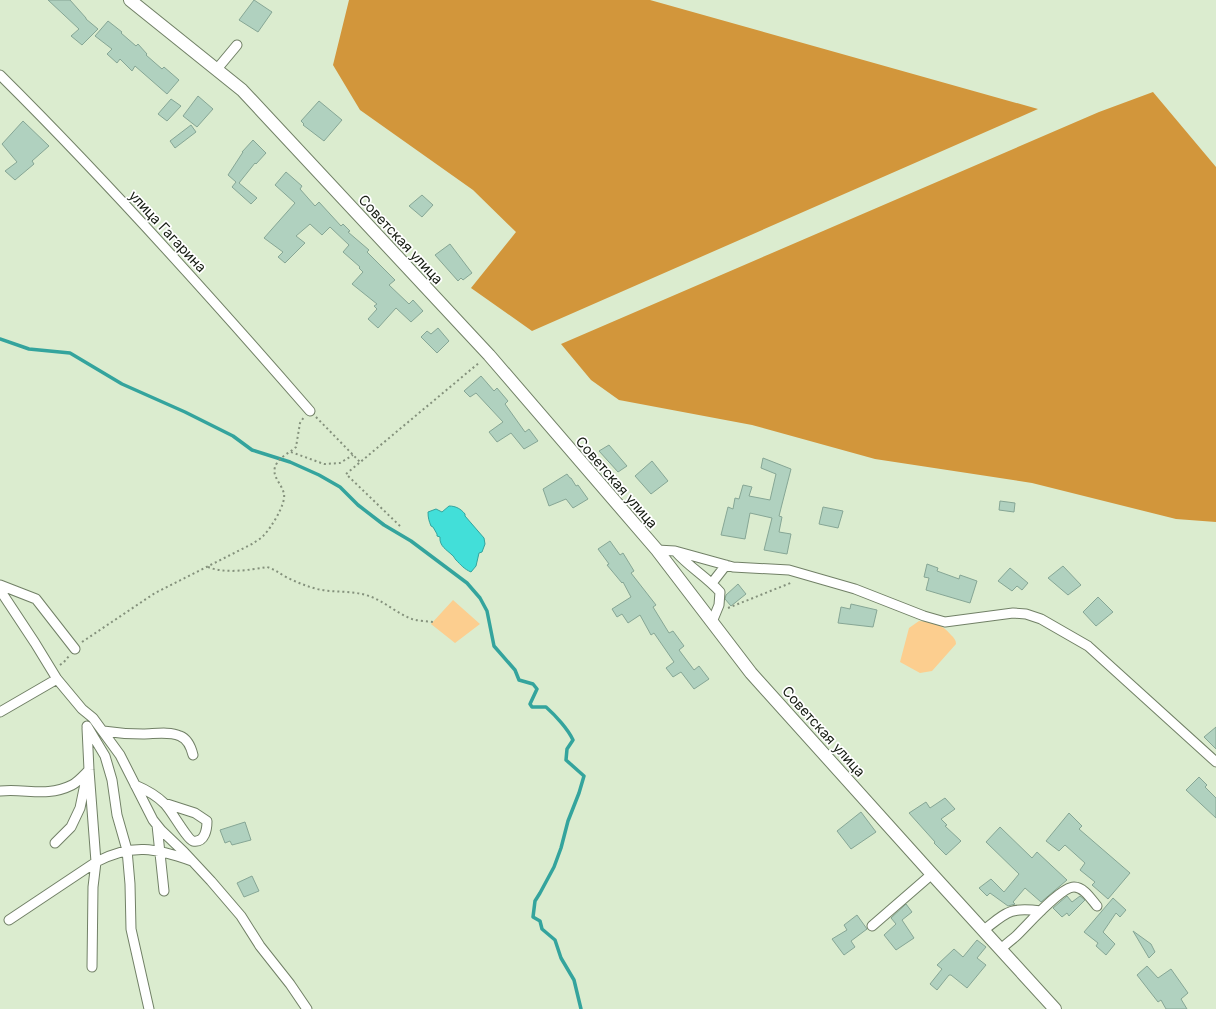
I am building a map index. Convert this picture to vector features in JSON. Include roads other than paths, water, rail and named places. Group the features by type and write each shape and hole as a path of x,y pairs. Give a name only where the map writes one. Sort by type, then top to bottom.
{"main road":[{"name":"Советская улица","path":"130,0 242,90 489,355 714,617 751,673 1055,1009"}],"street":[{"path":"217,69 238,45"},
{"name":"улица Гагарина","path":"0,75 40,115 217,304 310,411"},
{"path":"657,550 675,551 726,565 789,570 855,589 924,616 945,622 1013,613 1026,614 1041,619 1088,646 1216,762"},
{"path":"675,551 685,563 712,583 720,592 719,604 714,617"},
{"path":"712,583 726,565"},
{"path":"0,585 36,599 74,649"},
{"path":"0,590 57,678 82,709 93,718 120,755 153,820 241,916 260,946 290,984 307,1009"},
{"path":"0,712 57,678"},
{"path":"82,709 87,726 104,756 116,799 117,815 127,850 130,884 131,929 149,1009"},
{"path":"87,726 88,770 96,862 93,887 92,967"},
{"path":"103,731 120,734 179,735 186,740 192,748 193,755"},
{"path":"0,791 7,790 33,793 54,792 73,785 88,770"},
{"path":"54,843 71,827 80,808 88,770"},
{"path":"135,785 151,792 164,803 176,818 187,837 193,840 200,840 206,834 206,821 196,812 164,803"},
{"path":"157,825 161,851 164,891"},
{"path":"9,920 110,854 127,850 142,849 161,851 193,862"},
{"path":"872,926 932,874"},
{"path":"1001,949 1064,890 1073,887 1082,889 1097,906"},
{"path":"984,930 1009,911 1026,909 1041,911"}],"water":[{"path":"449,506 456,507 462,511 484,538 485,544 482,552 479,553 476,566 471,572 466,570 444,548 440,537 437,536 428,518 428,512 436,509 442,512"}],"waterway":[{"path":"0,339 29,349 70,353 122,384 185,412 233,436 252,450 290,462 319,475 340,487 358,505 384,525 411,541 467,583 480,598 487,611 494,646 515,670 519,680 533,684 537,689 530,704 532,707 546,707 568,731 573,740 567,749 566,760 584,776 554,867 535,901 533,917 540,921 542,929 555,940 561,958 574,980 581,1009"}]}
